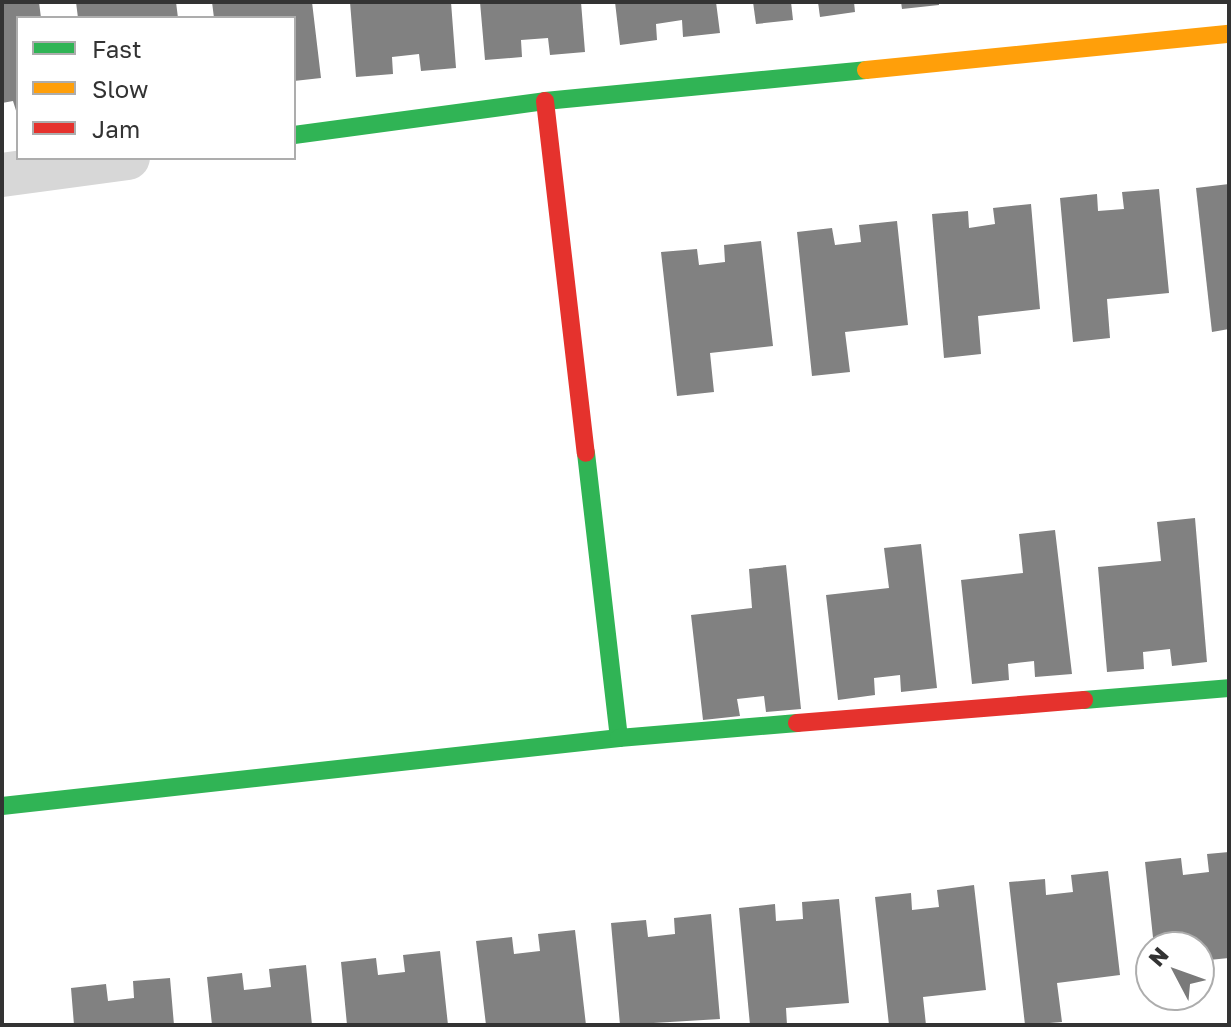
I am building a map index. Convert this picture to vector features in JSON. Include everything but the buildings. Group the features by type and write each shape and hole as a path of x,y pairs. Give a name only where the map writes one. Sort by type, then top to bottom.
{"street":[{"path":"296,135 545,101 1229,34"},
{"path":"545,101 619,738"},
{"path":"2,175 113,160"},
{"path":"2,806 619,738 1229,688"}],"traffic: fast":[{"path":"296,135 545,101 866,70"},
{"path":"586,453 619,738"},
{"path":"1084,700 1229,688"},
{"path":"2,806 619,738 797,723"}],"traffic: slow":[{"path":"866,70 1229,34"}],"traffic: jam":[{"path":"545,101 586,453"},
{"path":"797,723 1084,700"}]}
